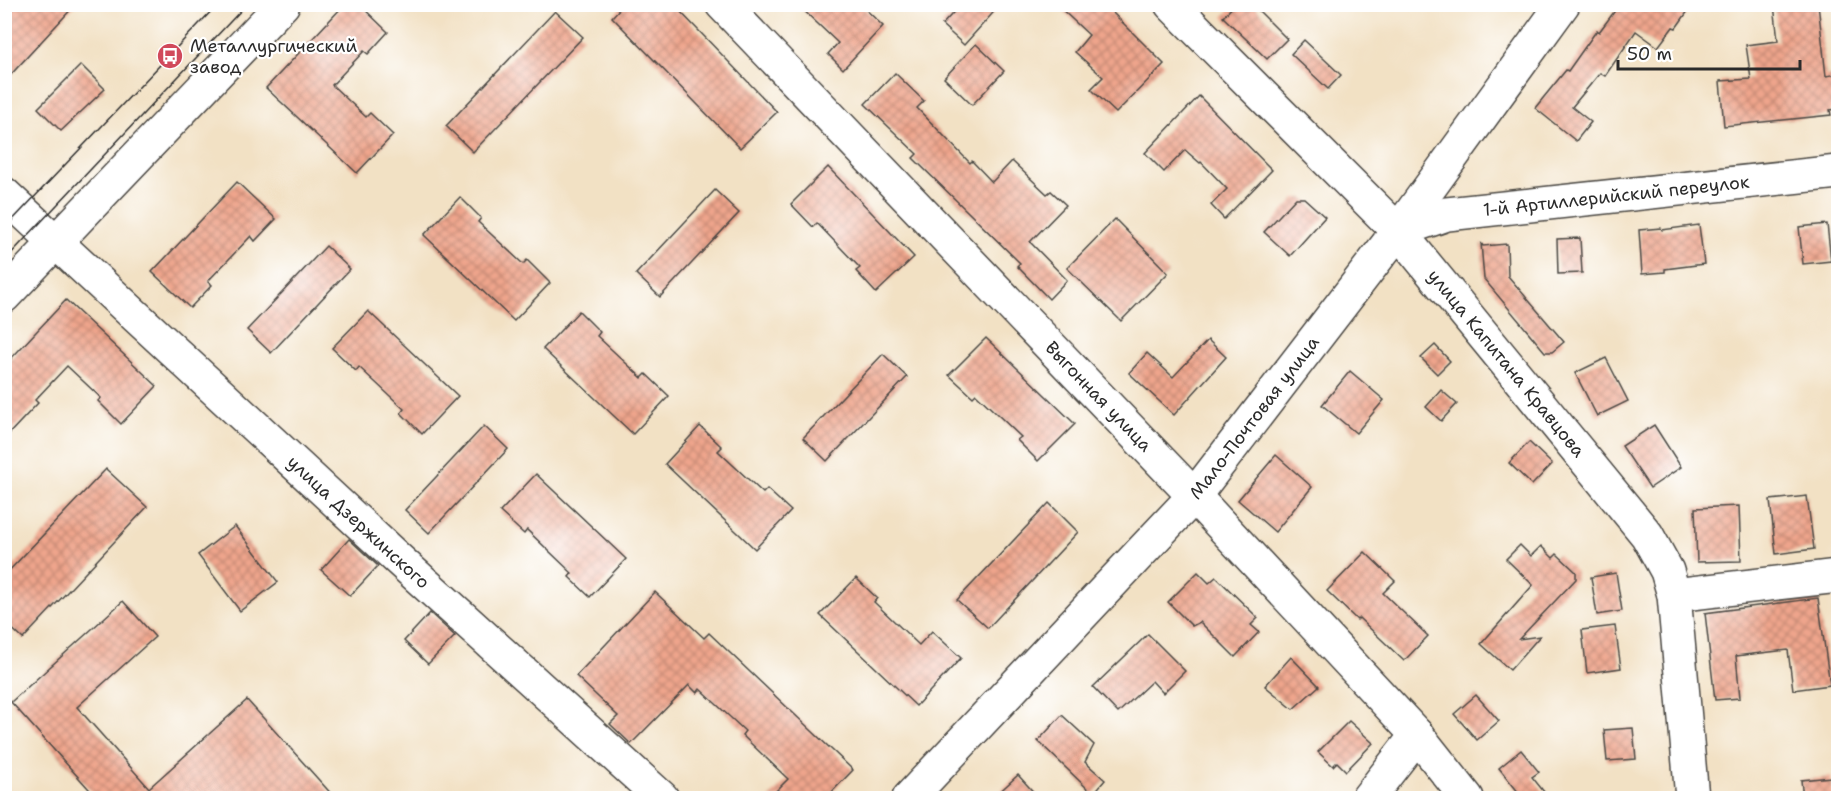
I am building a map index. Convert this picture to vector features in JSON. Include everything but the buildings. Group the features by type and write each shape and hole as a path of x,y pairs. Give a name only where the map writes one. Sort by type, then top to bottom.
{"street":[{"path":"4,296 283,4"},
{"name":"Выгонная улица","path":"722,4 1194,496 1417,735 1467,798"},
{"name":"улица Капитана Кравцова","path":"1171,4 1398,231 1647,535 1667,571 1674,595 1692,798"},
{"name":"Мало-Почтовая улица","path":"909,798 1194,496 1398,231 1563,4"},
{"name":"1-й Артиллерийский переулок","path":"1398,231 1447,214 1839,172"},
{"name":"улица Дзержинского","path":"4,194 58,241 398,559 662,798"},
{"path":"1674,595 1839,576"},
{"path":"1368,798 1417,735"}],"tram line":[{"path":"4,229 218,4"},
{"path":"4,261 247,4"}],"place":[{"name":"Металлургический завод","path":"170,56"}]}
